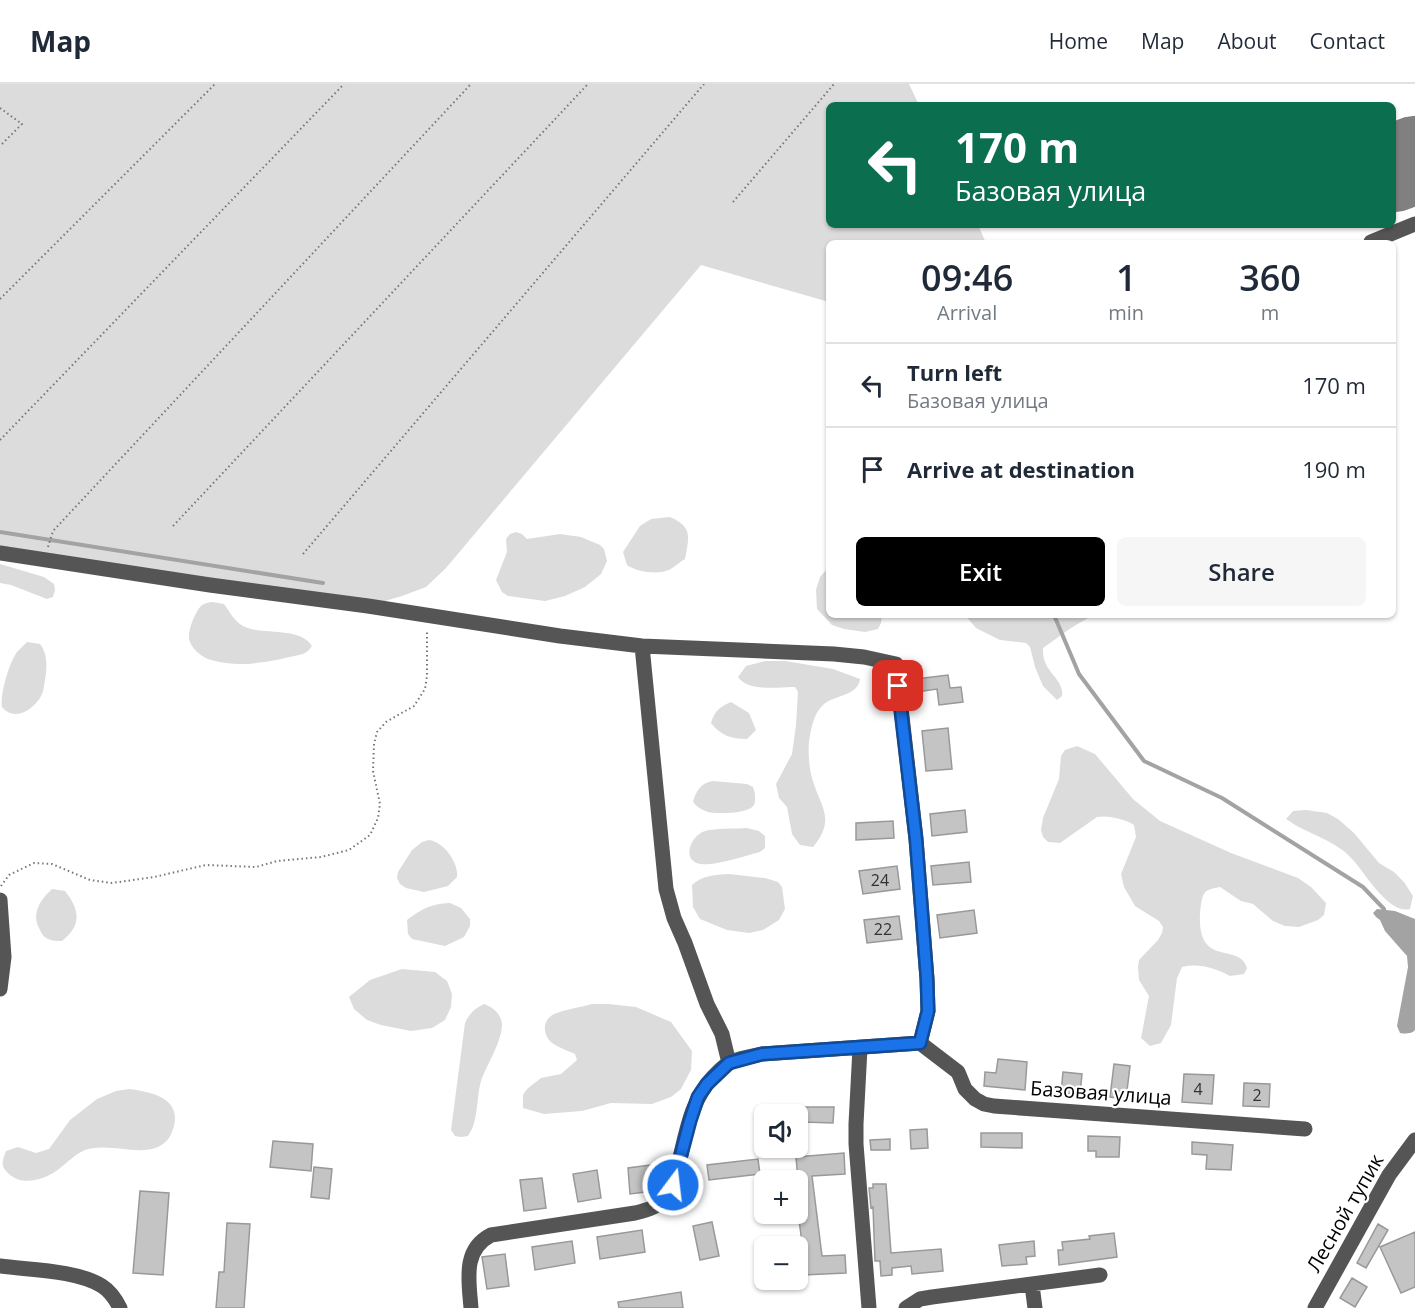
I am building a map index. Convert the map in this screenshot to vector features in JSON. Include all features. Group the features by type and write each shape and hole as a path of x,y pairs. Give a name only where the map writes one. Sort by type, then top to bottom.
{"street":[{"path":"1376,240 1415,224"},
{"path":"0,553 560,636 642,646 834,654 864,657 896,664 916,839 927,979 928,1011 920,1043 762,1054 729,1063 707,1084 698,1097 668,1196 648,1210 635,1213 490,1235 482,1240 471,1256 468,1275 471,1308"},
{"path":"642,646 666,889 674,918 707,1004 722,1034 729,1063"},
{"path":"0,900 4,957 0,989"},
{"name":"Базовая улица","path":"920,1043 958,1072 965,1089 984,1104 1305,1129"},
{"path":"860,1048 856,1144 869,1308"},
{"name":"Лесной тупик","path":"1315,1308 1389,1175 1415,1140"},
{"path":"0,1266 80,1277 102,1286 120,1308"},
{"path":"906,1308 920,1299 1100,1275"},
{"path":"1032,1285 1035,1308"}],"path":[{"path":"0,299 215,84"},
{"path":"0,440 344,84"},
{"path":"48,544 53,531 61,522 471,84"},
{"path":"173,526 588,84"},
{"path":"303,554 704,84"},
{"path":"734,202 834,84"},
{"path":"0,108 22,124 0,146"},
{"path":"0,889 9,875 34,862 52,864 90,880 112,884 206,865 256,867 277,861 321,857 349,850 370,835 378,818 380,804 372,771 377,732 386,722 414,706 425,689 428,615"}],"shaded area":[{"path":"0,84 909,84 918,102 826,102 826,228 979,228 985,240 826,240 826,301 701,265 446,568 426,587 402,596 368,606 0,553"},
{"path":"670,517 683,525 688,534 685,559 669,570 659,572 642,571 627,565 623,552 640,526 651,519"},
{"path":"516,532 527,539 560,534 581,537 600,545 604,549 607,561 601,574 585,587 565,596 545,601 508,596 502,592 496,580 507,552 506,539 510,534"},
{"path":"0,564 44,577 54,584 53,597 47,599 0,583"},
{"path":"826,570 826,618 882,618 878,629 865,632 832,625 817,609 816,590 820,577"},
{"path":"212,602 224,604 243,626 260,631 298,636 312,646 303,654 257,663 234,664 208,659 193,648 189,634 193,619 200,607"},
{"path":"968,618 1088,618 1043,648 1043,657 1047,667 1061,687 1062,696 1057,700 1043,686 1030,647 1026,643 1000,640 976,628"},
{"path":"27,642 40,644 46,657 44,689 35,704 25,712 13,714 2,707 4,687 14,657"},
{"path":"765,661 785,661 833,669 860,679 851,692 824,704 817,712 813,722 809,742 810,767 825,819 820,837 813,847 800,845 792,834 787,807 779,798 776,784 792,754 798,692 795,687 756,687 743,682 738,677 746,666"},
{"path":"731,702 749,713 756,730 747,739 727,736 711,723 718,710"},
{"path":"1077,746 1095,754 1133,799 1160,821 1231,853 1298,878 1311,887 1326,903 1324,915 1318,920 1299,927 1285,926 1273,921 1253,904 1241,901 1220,887 1206,891 1200,912 1203,939 1211,948 1237,956 1247,968 1244,974 1230,976 1207,967 1182,967 1177,978 1171,1025 1161,1043 1150,1046 1141,1038 1149,996 1139,980 1138,967 1139,960 1158,940 1163,927 1159,921 1135,906 1124,887 1121,874 1136,837 1134,825 1116,818 1097,817 1060,843 1048,842 1041,830 1043,818 1059,779 1061,756 1065,750"},
{"path":"713,781 747,784 753,787 754,805 746,810 732,813 712,813 702,809 693,802 694,798 702,786"},
{"path":"1293,811 1327,813 1354,833 1379,863 1394,872 1404,882 1413,896 1410,909 1394,906 1386,900 1353,860 1338,847 1286,819"},
{"path":"747,828 759,831 765,836 765,848 760,852 707,864 695,862 691,858 689,853 692,842 700,833 714,829"},
{"path":"429,840 440,845 449,854 456,866 457,877 448,886 424,892 406,888 397,878 398,872 412,850 422,842"},
{"path":"729,874 765,878 778,882 782,887 785,909 779,920 763,930 749,933 727,930 700,919 693,907 692,885 705,877"},
{"path":"52,889 65,891 76,911 76,923 62,941 46,938 41,933 36,917 38,907"},
{"path":"450,903 461,908 470,919 470,926 464,937 445,946 412,939 408,934 407,920 427,908"},
{"path":"1377,909 1395,911 1415,919 1415,1030 1406,1034 1400,1033 1397,1026 1408,967 1407,956 1373,913"},
{"path":"402,969 435,972 447,981 452,994 451,1007 445,1020 432,1028 411,1031 367,1020 354,1009 349,997 370,980"},
{"path":"484,1004 498,1014 502,1024 501,1031 481,1081 472,1128 468,1136 455,1136 451,1130 465,1023 478,1007"},
{"path":"592,1004 636,1007 671,1022 692,1051 691,1070 681,1089 671,1097 652,1104 611,1103 582,1111 544,1114 523,1108 523,1095 527,1089 541,1078 561,1074 577,1060 575,1054 555,1045 548,1038 545,1028 546,1021 559,1012"},
{"path":"129,1089 154,1094 168,1102 173,1108 175,1116 172,1133 158,1147 141,1150 103,1147 85,1150 54,1173 28,1181 15,1178 4,1169 3,1161 6,1151 18,1147 36,1153 49,1149 70,1120 97,1099 116,1091"}],"building":[{"path":"948,675 950,688 961,687 963,702 939,705 937,689 910,693 908,680"},
{"path":"948,728 952,769 926,771 922,731"},
{"path":"965,810 967,832 932,836 930,814"},
{"path":"893,821 894,838 856,840 856,823"},
{"path":"969,862 971,882 933,885 931,866"},
{"path":"897,866 900,889 863,894 859,871"},
{"path":"974,910 977,933 940,938 937,915"},
{"path":"899,916 902,939 867,943 864,920"},
{"path":"998,1059 1027,1062 1025,1090 984,1086 985,1072 996,1073"},
{"path":"1114,1064 1130,1066 1126,1099 1110,1097"},
{"path":"1063,1072 1082,1074 1080,1095 1061,1093"},
{"path":"1184,1074 1214,1075 1212,1104 1182,1102"},
{"path":"1244,1083 1270,1084 1269,1107 1243,1106"},
{"path":"808,1107 834,1107 833,1123 808,1122"},
{"path":"927,1129 928,1148 911,1149 910,1130"},
{"path":"981,1133 1022,1133 1022,1148 981,1147"},
{"path":"1088,1136 1120,1137 1119,1157 1096,1157 1096,1151 1088,1151"},
{"path":"890,1139 890,1150 871,1150 870,1140"},
{"path":"273,1141 313,1144 311,1171 270,1167"},
{"path":"1192,1142 1233,1145 1231,1170 1206,1169 1207,1155 1192,1154"},
{"path":"844,1153 845,1174 812,1176 822,1256 845,1255 846,1273 808,1275 808,1236 801,1236 800,1224 808,1224 808,1170 797,1170 796,1158 808,1158 808,1156"},
{"path":"758,1159 759,1170 754,1170 754,1175 709,1180 707,1165"},
{"path":"650,1165 653,1191 630,1194 628,1168"},
{"path":"314,1167 332,1169 329,1199 311,1197"},
{"path":"597,1170 601,1198 578,1202 573,1174"},
{"path":"542,1178 546,1208 524,1211 520,1180"},
{"path":"873,1184 886,1184 891,1253 941,1249 943,1271 912,1274 911,1266 892,1268 892,1275 881,1276 880,1261 875,1261 873,1207 871,1208 869,1188 873,1188"},
{"path":"140,1191 169,1193 163,1275 133,1273"},
{"path":"712,1222 719,1256 700,1260 693,1226"},
{"path":"227,1223 250,1224 244,1308 216,1308 219,1272 224,1272"},
{"path":"1378,1224 1388,1230 1366,1268 1357,1263"},
{"path":"642,1230 645,1252 600,1259 597,1237"},
{"path":"1415,1232 1415,1287 1401,1293 1380,1247"},
{"path":"1114,1233 1117,1257 1059,1265 1058,1250 1063,1250 1062,1242 1090,1239 1089,1236"},
{"path":"572,1241 575,1263 535,1270 532,1247"},
{"path":"1034,1241 1035,1256 1026,1257 1027,1264 1002,1266 999,1245"},
{"path":"505,1254 509,1286 487,1289 482,1257"},
{"path":"1352,1278 1367,1287 1355,1307 1340,1298"},
{"path":"681,1292 683,1308 619,1308 618,1302"}],"waterway":[{"path":"0,532 323,583"},
{"path":"1055,618 1079,674 1144,761 1222,798 1363,887 1384,909"}],"runway":[{"path":"1396,168 1415,159"}],"route":[{"path":"673,1185 693,1108 698,1097 707,1084 729,1063 762,1054 920,1043 926,1023 928,995 916,839 898,686"}]}
